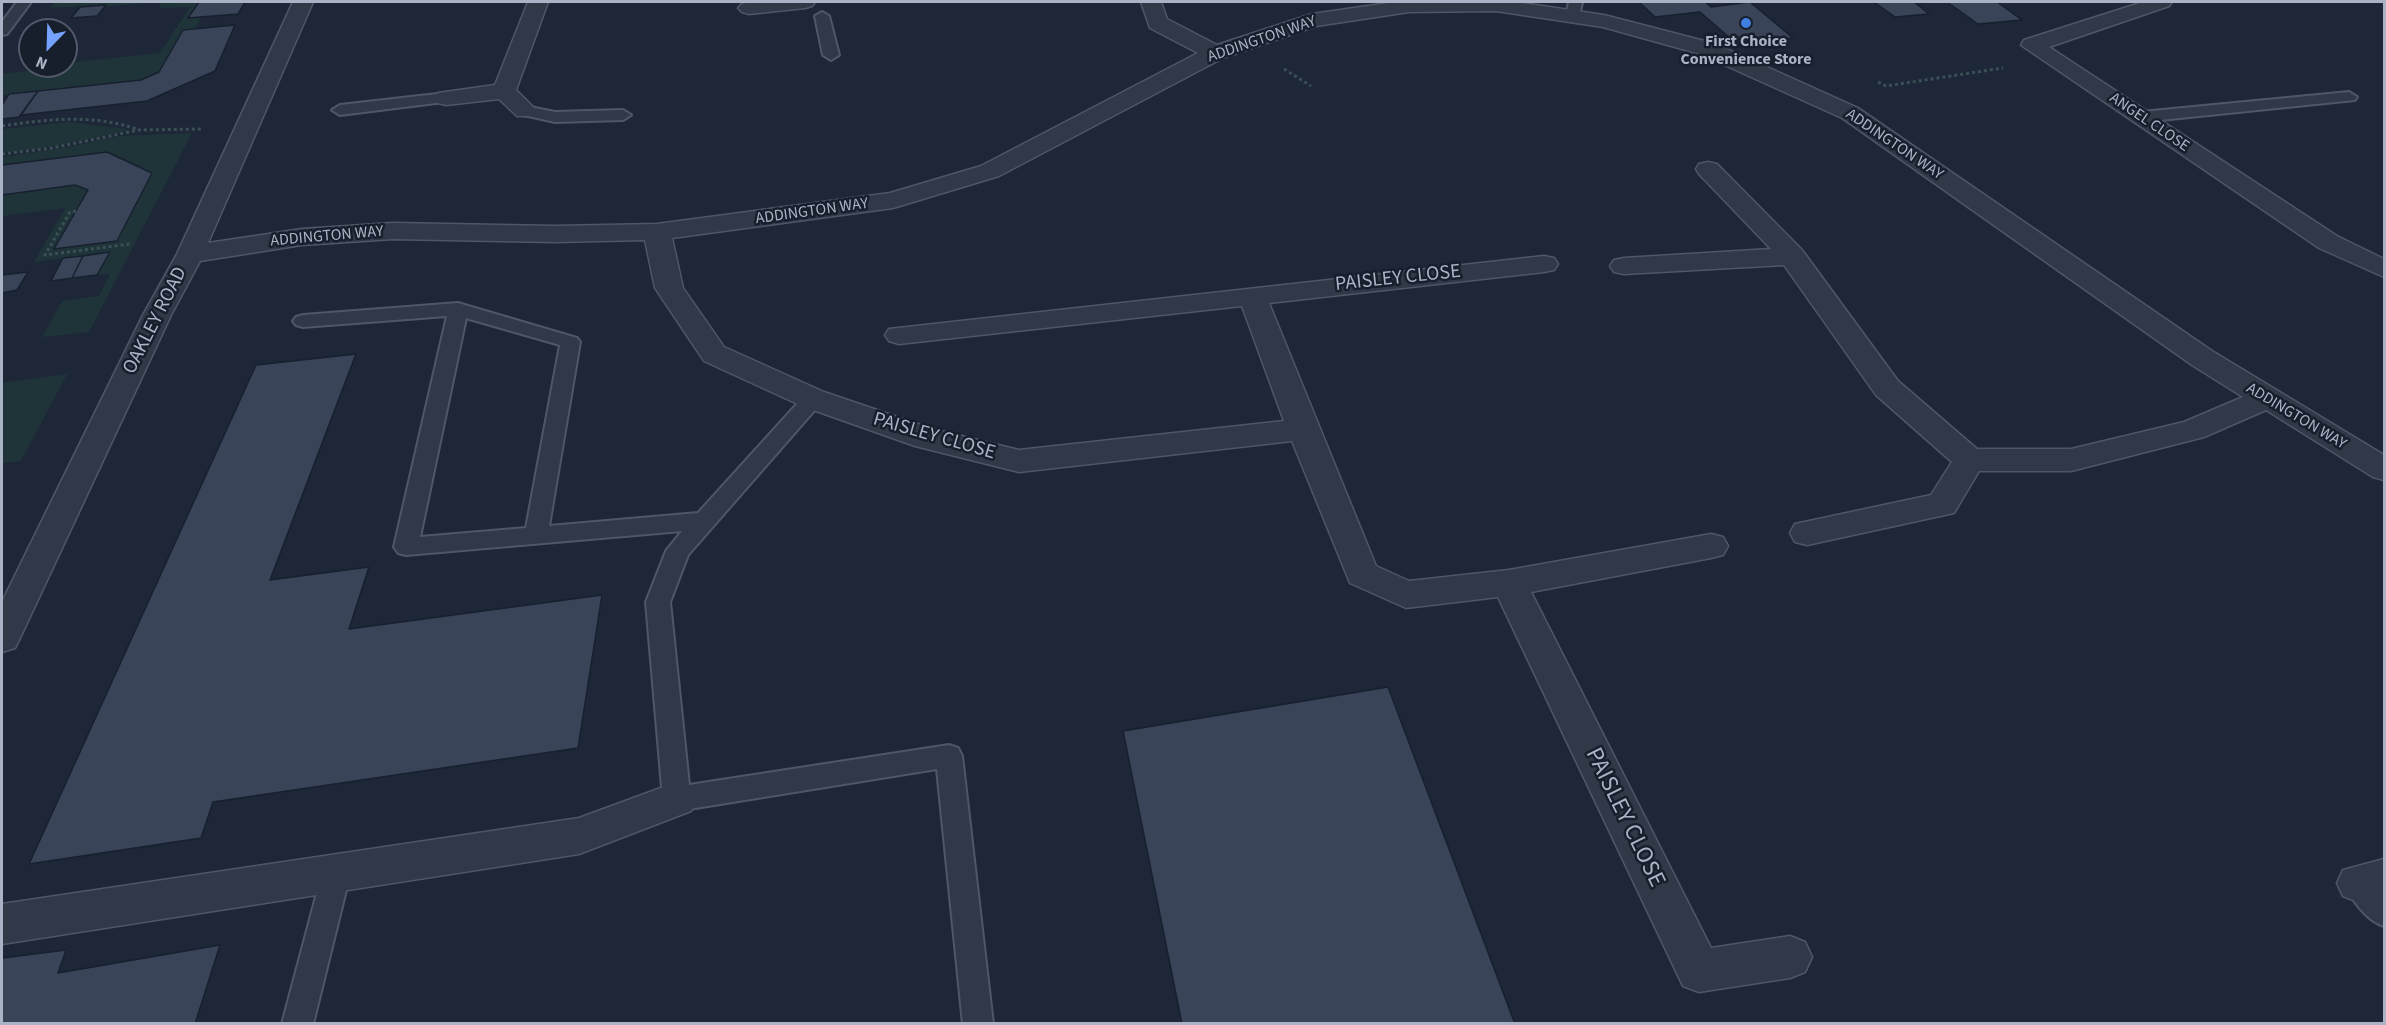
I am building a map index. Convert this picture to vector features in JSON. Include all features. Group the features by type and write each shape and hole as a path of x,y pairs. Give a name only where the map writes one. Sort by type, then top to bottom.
{"street":[{"name":"OAKLEY ROAD","path":"2,638 157,315 190,254 303,2"},
{"path":"504,91 538,2"},
{"path":"749,8 805,2"},
{"path":"1151,2 1158,22 1215,53"},
{"name":"ANGEL CLOSE","path":"2162,2 2032,45 2328,242 2385,269"},
{"name":"ADDINGTON WAY","path":"190,254 302,237 393,231 554,234 657,232 892,200 990,171 1215,53 1311,20 1409,6 1496,3 1574,10 1604,21 1708,49 1850,113 2202,358 2265,399 2385,469"},
{"path":"446,98 504,91"},
{"path":"504,91 525,111"},
{"path":"1708,169 1792,256 1887,388 1970,460 2071,460 2193,430 2265,399"},
{"name":"PAISLEY CLOSE","path":"657,232 669,288 714,354 813,399 926,438 1019,461 1303,429"},
{"path":"1624,266 1792,256"},
{"name":"PAISLEY CLOSE","path":"898,335 1544,264"},
{"path":"1252,297 1362,574 1406,595 1509,583 1711,546"},
{"path":"1807,533 1942,506 1970,460"},
{"name":"PAISLEY CLOSE","path":"1509,583 1699,971 1790,957"},
{"path":"2,924 579,836 677,799"}],"lane":[{"path":"2,31 24,2"},
{"path":"821,9 831,55"},
{"path":"2141,117 2349,97"},
{"path":"340,110 446,98"},
{"path":"525,111 555,117 623,115"},
{"path":"458,309 406,547 703,521"},
{"path":"303,321 458,309 570,342 536,536"},
{"path":"813,399 678,551 658,602 677,799 949,756 978,1023"},
{"path":"297,1023 336,874"},
{"path":"2371,880 2385,913"}],"path":[{"path":"1877,82 1886,86 2054,60"},
{"path":"2,126 41,120 92,120 121,123 139,130"},
{"path":"2,154 52,148 139,130 169,131 246,126"},
{"path":"76,211 69,212 45,255 130,244"},
{"path":"49,235 56,234"}],"green space":[{"path":"55,2 154,2 104,7 105,5 50,8"},
{"path":"159,2 199,2 189,18 201,17 195,29 183,31 159,72 141,80 2,95 2,74 18,72 18,78 78,78 78,62 160,53 190,7 161,8"},
{"path":"69,122 127,129 127,131 49,147 2,153 2,129"},
{"path":"192,133 89,332 42,337 62,301 99,296 110,274 97,275 110,252 34,262 65,208 2,216 2,195 75,185 88,190 54,249 116,241 151,174 107,152 2,165 2,157 64,148 119,136"},
{"path":"67,374 21,461 2,463 2,383"}],"building":[{"path":"199,2 245,2 238,14 188,18"},
{"path":"1639,2 1705,2 1711,7 1750,2 1793,38 1737,44 1700,12 1655,17"},
{"path":"1874,2 1914,2 1929,14 1895,17"},
{"path":"1947,2 1997,2 2022,20 1978,24"},
{"path":"106,5 97,16 71,18 80,7"},
{"path":"235,25 215,71 147,101 21,115 38,91 141,80 159,72 183,30"},
{"path":"38,91 19,117 2,119 2,105 9,94"},
{"path":"107,152 152,173 117,241 54,249 88,190 75,185 2,195 2,165"},
{"path":"110,252 97,275 72,278 83,256"},
{"path":"83,256 72,278 51,281 63,258"},
{"path":"28,272 17,290 2,293 2,275"},
{"path":"356,354 270,580 369,567 349,629 602,595 578,748 213,802 201,838 29,864 256,365"},
{"path":"1388,687 1515,1024 1182,1024 1123,731"},
{"path":"220,945 195,1024 2,1024 2,958 66,950 58,973"}],"place":[{"name":"First Choice Convenience Store","path":"1746,23"}]}
